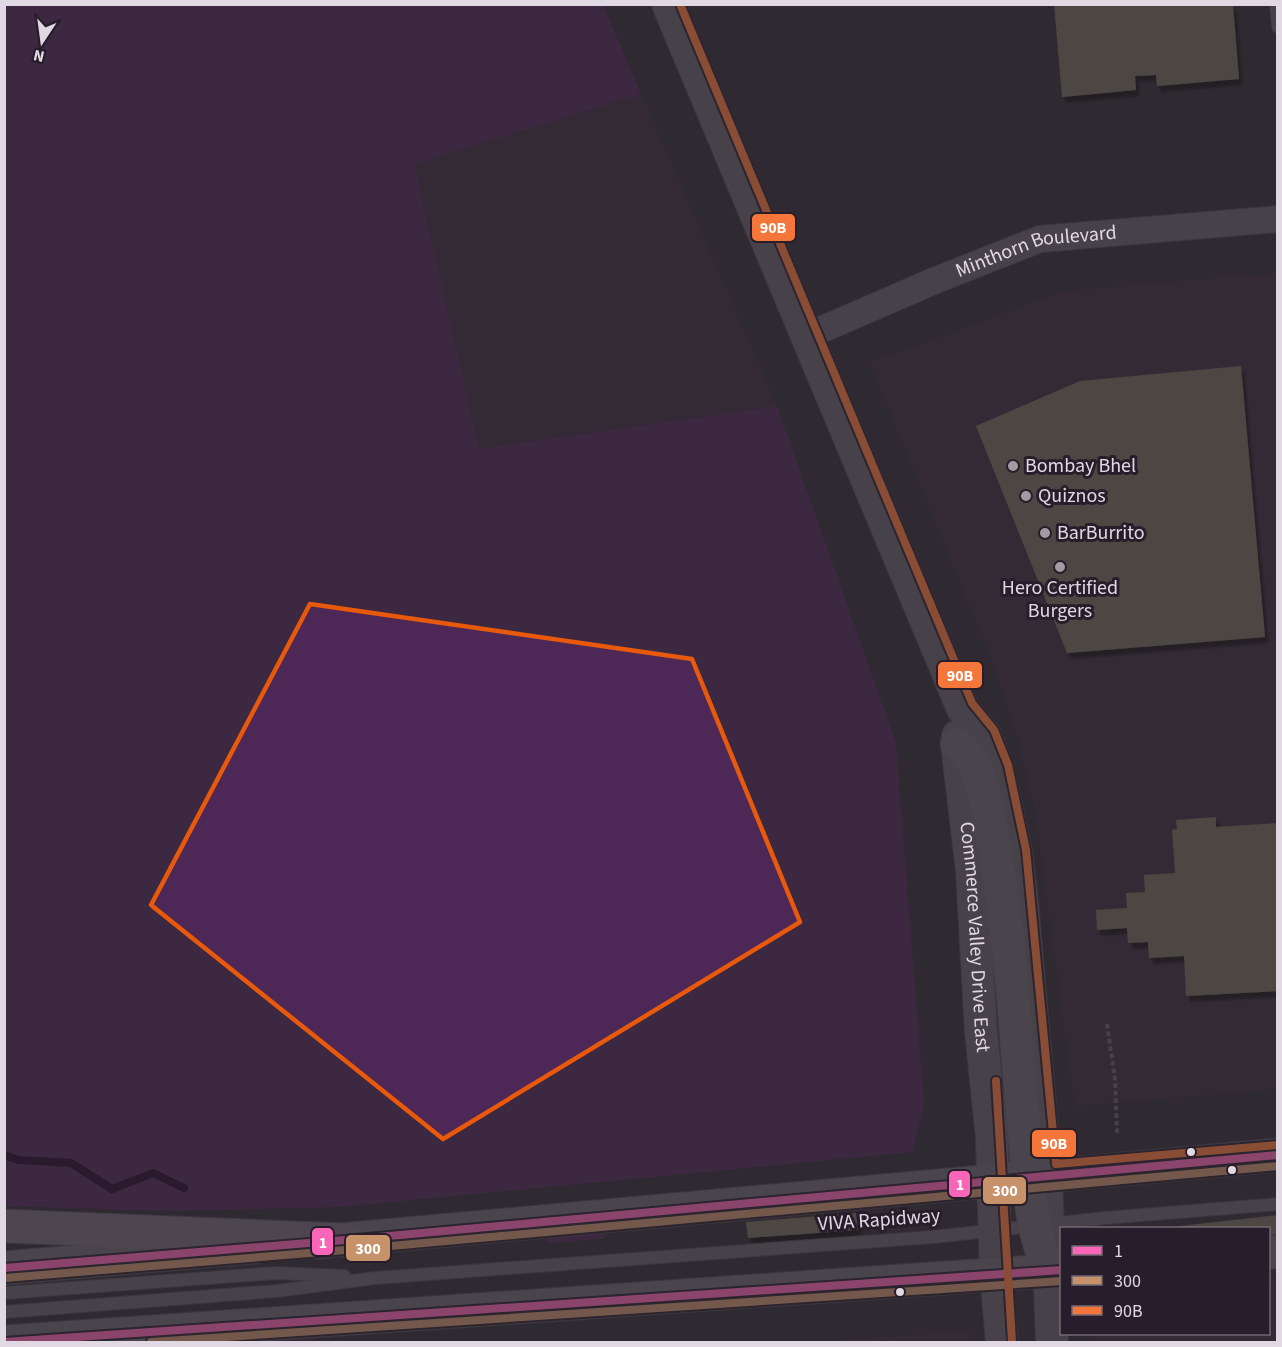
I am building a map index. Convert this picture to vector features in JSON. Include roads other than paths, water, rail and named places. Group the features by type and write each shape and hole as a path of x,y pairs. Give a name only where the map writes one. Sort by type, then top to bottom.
{"highway":[{"path":"4,1226 345,1240"}],"main road":[{"path":"4,1342 1056,1270 1038,1243 1042,1226 1037,1176 997,858 975,766 957,744"},
{"path":"4,1268 345,1240 994,1179 1278,1155"}],"street":[{"path":"668,4 963,708 985,735 998,769 1012,832 1022,902 1037,1176"},
{"name":"Minthorn Boulevard","path":"807,336 936,280 1040,239 1278,219"},
{"name":"Commerce Valley Drive East","path":"963,708 957,744 972,871 981,1032 994,1179 996,1275 1002,1342"},
{"path":"1052,1342 1056,1270"}],"lane":[{"path":"1276,4 1278,27"},
{"name":"VIVA Rapidway","path":"4,1312 277,1291 375,1278 921,1237 1278,1204"},
{"name":"VIVA Rapidway","path":"4,1293 276,1273 375,1278"}],"waterway":[{"path":"4,1155 18,1160 71,1163 112,1189 153,1173 184,1188"}],"place":[{"name":"Bombay Bhel","path":"1013,466"},
{"name":"Quiznos","path":"1026,496"},
{"name":"BarBurrito","path":"1045,533"},
{"name":"Hero Certified Burgers","path":"1060,567"}]}
